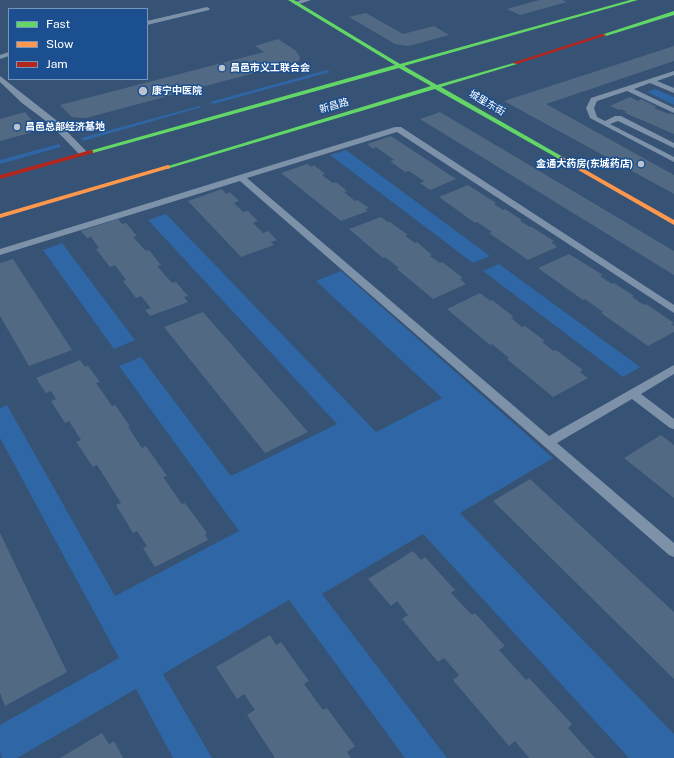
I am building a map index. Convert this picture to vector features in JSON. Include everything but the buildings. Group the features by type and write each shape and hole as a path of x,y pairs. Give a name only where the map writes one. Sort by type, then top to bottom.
{"main road":[{"name":"新昌路","path":"0,177 636,0"},
{"name":"城里东街","path":"293,2 398,65 674,223"},
{"name":"新昌路","path":"0,216 437,87 674,14"}],"lane":[{"path":"293,2 308,0"},
{"path":"148,23 207,9"},
{"path":"674,73 594,100 590,108 594,118 674,160"},
{"path":"0,78 25,101 53,122 83,153"},
{"path":"652,81 674,91"},
{"path":"628,89 674,111"},
{"path":"605,123 618,118 674,146"},
{"path":"0,252 398,129 674,310"},
{"path":"241,177 674,551"},
{"path":"548,442 674,368"},
{"path":"632,393 674,425"}],"shaded area":[{"path":"327,70 330,72 213,104 210,102"},
{"path":"655,89 674,97 674,105 647,92"},
{"path":"199,106 202,107 83,141 81,138"},
{"path":"59,144 61,147 0,164 0,160"},
{"path":"346,150 490,256 473,263 330,155"},
{"path":"166,214 376,432 442,398 316,281 341,271 553,458 460,513 674,734 674,758 629,758 423,534 322,594 447,758 405,758 289,600 163,674 212,758 173,758 136,689 17,758 2,758 0,752 0,725 119,658 0,438 0,408 7,405 115,596 239,531 119,366 141,357 231,476 337,424 148,220"},
{"path":"62,243 135,340 114,349 43,250"},
{"path":"499,264 640,367 623,377 483,271"}],"traffic: fast":[{"path":"290,0 398,65 561,158"},
{"path":"91,152 636,0"},
{"path":"604,35 674,13"},
{"path":"168,167 515,63"}],"traffic: slow":[{"path":"561,158 674,223"},
{"path":"0,216 168,167"}],"traffic: jam":[{"path":"515,63 604,35"},
{"path":"0,177 91,152"}],"place":[{"name":"昌邑市义工联合会","path":"222,68"},
{"name":"康宁中医院","path":"143,91"},
{"name":"昌邑总部经济基地","path":"17,127"},
{"name":"金通大药房(东城药店)","path":"641,164"}]}
